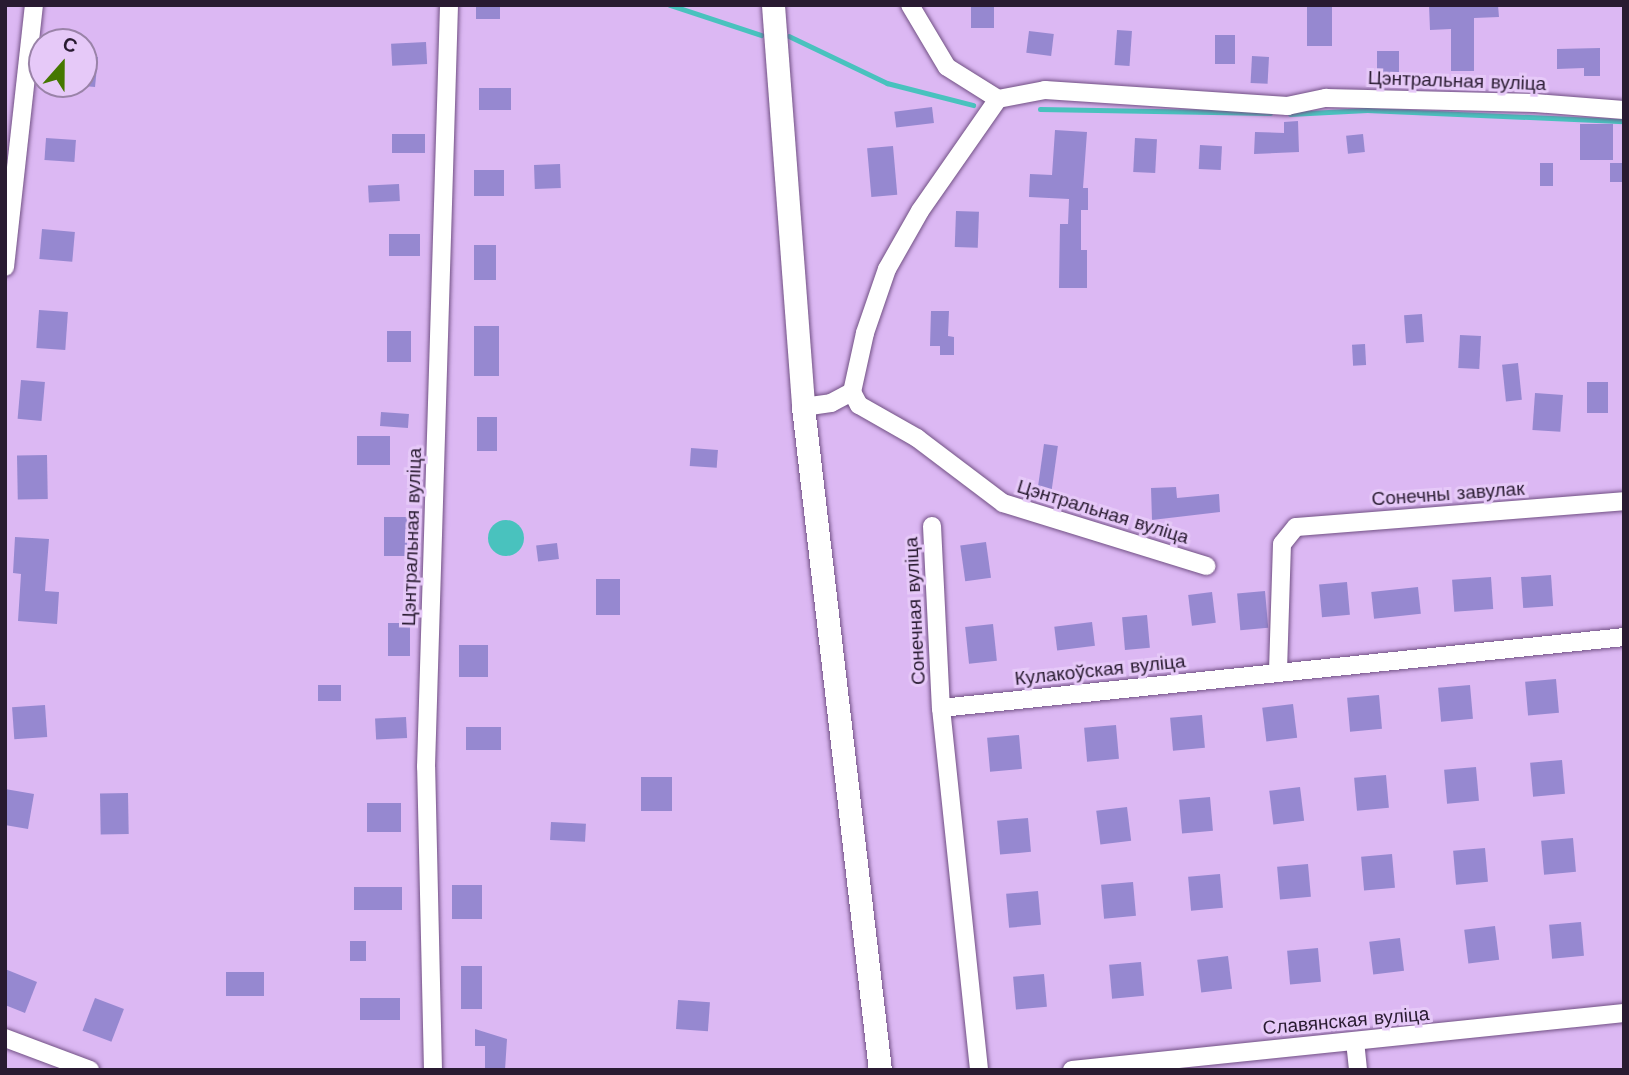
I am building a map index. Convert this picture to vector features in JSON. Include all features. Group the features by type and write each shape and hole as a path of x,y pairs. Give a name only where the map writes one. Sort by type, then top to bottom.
{"main road":[{"path":"773,5 803,407 880,1070"}],"street":[{"path":"5,267 34,5"},
{"name":"Цэнтральная вуліца","path":"433,1070 426,767 450,5"},
{"path":"803,407 831,403 852,391 865,333 887,269 920,211 998,99 947,67 910,5"},
{"name":"Цэнтральная вуліца","path":"998,99 1045,90 1263,106 1287,106 1326,98 1535,103 1624,110"},
{"name":"Цэнтральная вуліца","path":"852,391 859,405 917,438 1003,503 1206,566"},
{"name":"Сонечны завулак","path":"1279,664 1282,544 1296,527 1624,501"},
{"name":"Сонечная вуліца","path":"932,526 941,701"},
{"name":"Кулакоўская вуліца","path":"941,701 1279,664 1624,637"},
{"path":"941,701 979,1070"},
{"name":"Славянская вуліца","path":"1072,1070 1624,1013"},
{"path":"5,1038 90,1070"},
{"path":"1355,1041 1358,1070"}],"shaded area":[{"path":"506,520 519,525 524,538 519,551 506,556 493,551 488,538 493,525"}],"building":[{"path":"476,5 500,5 500,19 476,19"},
{"path":"971,5 994,5 994,28 971,28"},
{"path":"1307,5 1332,5 1332,46 1307,46"},
{"path":"1429,5 1498,5 1499,17 1474,18 1474,71 1451,71 1451,29 1430,30"},
{"path":"1117,30 1132,31 1130,66 1115,65"},
{"path":"1029,31 1054,34 1051,56 1026,53"},
{"path":"1215,35 1235,35 1235,64 1215,64"},
{"path":"426,42 427,64 392,66 391,44"},
{"path":"1600,48 1600,76 1584,76 1584,68 1557,69 1557,49"},
{"path":"1377,51 1399,51 1399,73 1377,73"},
{"path":"1252,56 1269,57 1268,84 1251,83"},
{"path":"479,88 511,88 511,110 479,110"},
{"path":"932,107 934,123 896,128 894,112"},
{"path":"1298,121 1299,152 1254,154 1255,132 1284,133 1284,122"},
{"path":"1580,124 1613,124 1613,160 1580,160"},
{"path":"1055,130 1087,132 1083,188 1088,188 1088,210 1081,210 1081,250 1087,250 1087,288 1059,288 1060,224 1068,224 1069,199 1029,197 1030,174 1052,175"},
{"path":"392,134 425,134 425,153 392,153"},
{"path":"1363,134 1365,152 1348,154 1346,136"},
{"path":"46,138 76,140 74,162 44,160"},
{"path":"1135,138 1157,139 1155,173 1133,172"},
{"path":"1200,145 1222,146 1221,170 1199,169"},
{"path":"893,146 897,195 871,197 867,148"},
{"path":"1540,163 1553,163 1553,186 1540,186"},
{"path":"1610,163 1624,163 1624,182 1610,182"},
{"path":"560,164 561,188 535,189 534,165"},
{"path":"474,170 504,170 504,196 474,196"},
{"path":"399,184 400,201 369,203 368,186"},
{"path":"956,211 979,212 978,248 955,247"},
{"path":"42,229 75,232 72,262 39,259"},
{"path":"389,234 420,234 420,256 389,256"},
{"path":"474,245 496,245 496,280 474,280"},
{"path":"39,310 68,312 65,350 36,348"},
{"path":"931,311 949,311 948,336 954,337 954,355 940,355 940,346 930,346"},
{"path":"1422,314 1424,342 1406,343 1404,315"},
{"path":"474,326 499,326 499,376 474,376"},
{"path":"387,331 411,331 411,362 387,362"},
{"path":"1460,335 1481,336 1479,369 1458,368"},
{"path":"1365,344 1366,365 1353,366 1352,345"},
{"path":"1518,363 1522,400 1506,401 1502,365"},
{"path":"21,380 45,382 42,421 18,419"},
{"path":"1587,382 1608,382 1608,413 1587,413"},
{"path":"1535,393 1563,395 1560,432 1532,430"},
{"path":"381,412 409,414 408,428 380,426"},
{"path":"477,417 497,417 497,451 477,451"},
{"path":"357,436 390,436 390,465 357,465"},
{"path":"1044,444 1058,446 1051,493 1037,492"},
{"path":"691,448 718,450 717,468 690,466"},
{"path":"47,455 48,499 18,500 17,456"},
{"path":"1176,487 1177,498 1219,494 1220,512 1152,520 1151,488"},
{"path":"384,517 407,517 407,556 384,556"},
{"path":"15,537 49,539 45,591 59,592 57,624 18,621 21,574 13,573"},
{"path":"986,542 991,578 965,581 960,546"},
{"path":"557,543 559,559 538,561 536,546"},
{"path":"1551,575 1553,606 1523,608 1521,577"},
{"path":"1491,577 1493,609 1454,612 1452,580"},
{"path":"596,579 620,579 620,615 596,615"},
{"path":"1347,582 1350,615 1322,617 1319,584"},
{"path":"1418,587 1421,614 1374,619 1371,592"},
{"path":"1265,591 1268,628 1240,630 1237,593"},
{"path":"1212,592 1216,623 1192,626 1188,595"},
{"path":"1147,615 1150,648 1125,650 1122,617"},
{"path":"1092,622 1095,646 1057,650 1054,627"},
{"path":"388,623 410,623 410,656 388,656"},
{"path":"993,624 997,661 969,664 965,627"},
{"path":"459,645 488,645 488,677 459,677"},
{"path":"1556,679 1559,713 1528,716 1525,682"},
{"path":"318,685 341,685 341,701 318,701"},
{"path":"1470,685 1473,719 1441,722 1438,688"},
{"path":"1379,695 1382,729 1350,732 1347,698"},
{"path":"1293,704 1297,738 1266,742 1262,708"},
{"path":"45,705 47,737 14,739 12,707"},
{"path":"1202,715 1205,748 1173,751 1170,718"},
{"path":"406,717 407,738 376,740 375,719"},
{"path":"1116,725 1119,759 1087,762 1084,728"},
{"path":"466,727 501,727 501,750 466,750"},
{"path":"1019,735 1022,769 990,772 987,738"},
{"path":"1562,760 1565,794 1533,797 1530,763"},
{"path":"1476,767 1479,801 1447,804 1444,770"},
{"path":"1386,775 1389,808 1357,811 1354,778"},
{"path":"641,777 672,777 672,811 641,811"},
{"path":"1300,787 1304,821 1273,825 1269,791"},
{"path":"5,789 34,794 28,829 5,825"},
{"path":"100,793 128,793 129,834 101,834"},
{"path":"1210,797 1213,831 1182,834 1179,800"},
{"path":"367,803 401,803 401,832 367,832"},
{"path":"1127,807 1131,841 1100,845 1096,811"},
{"path":"1028,818 1031,852 1000,855 997,821"},
{"path":"551,822 586,824 585,842 550,840"},
{"path":"1573,838 1576,872 1544,875 1541,841"},
{"path":"1485,848 1488,882 1456,885 1453,851"},
{"path":"1392,854 1395,888 1364,891 1361,857"},
{"path":"1308,864 1311,897 1280,900 1277,867"},
{"path":"1220,874 1223,908 1191,911 1188,877"},
{"path":"1133,882 1136,916 1104,919 1101,885"},
{"path":"452,885 482,885 482,919 452,919"},
{"path":"354,887 402,887 402,910 354,910"},
{"path":"1038,891 1041,925 1009,928 1006,894"},
{"path":"1581,922 1584,956 1552,959 1549,925"},
{"path":"1495,926 1499,960 1468,964 1464,930"},
{"path":"1400,938 1404,971 1373,975 1369,942"},
{"path":"350,941 366,941 366,961 350,961"},
{"path":"1318,948 1321,982 1290,985 1287,951"},
{"path":"1228,956 1232,989 1201,993 1197,960"},
{"path":"1141,962 1144,996 1112,999 1109,965"},
{"path":"461,966 482,966 482,1009 461,1009"},
{"path":"5,969 37,982 25,1013 5,1005"},
{"path":"226,972 264,972 264,996 226,996"},
{"path":"1044,974 1047,1007 1016,1010 1013,977"},
{"path":"95,998 124,1009 111,1042 82,1031"},
{"path":"360,998 400,998 400,1020 360,1020"},
{"path":"678,1000 710,1002 708,1031 676,1029"},
{"path":"475,1029 507,1039 505,1070 485,1070 485,1046 475,1046"}],"waterway":[{"path":"670,5 761,35"},
{"path":"789,36 887,83 973,105"},
{"path":"1040,109 1270,113"},
{"path":"1290,114 1367,110 1624,121"}]}
